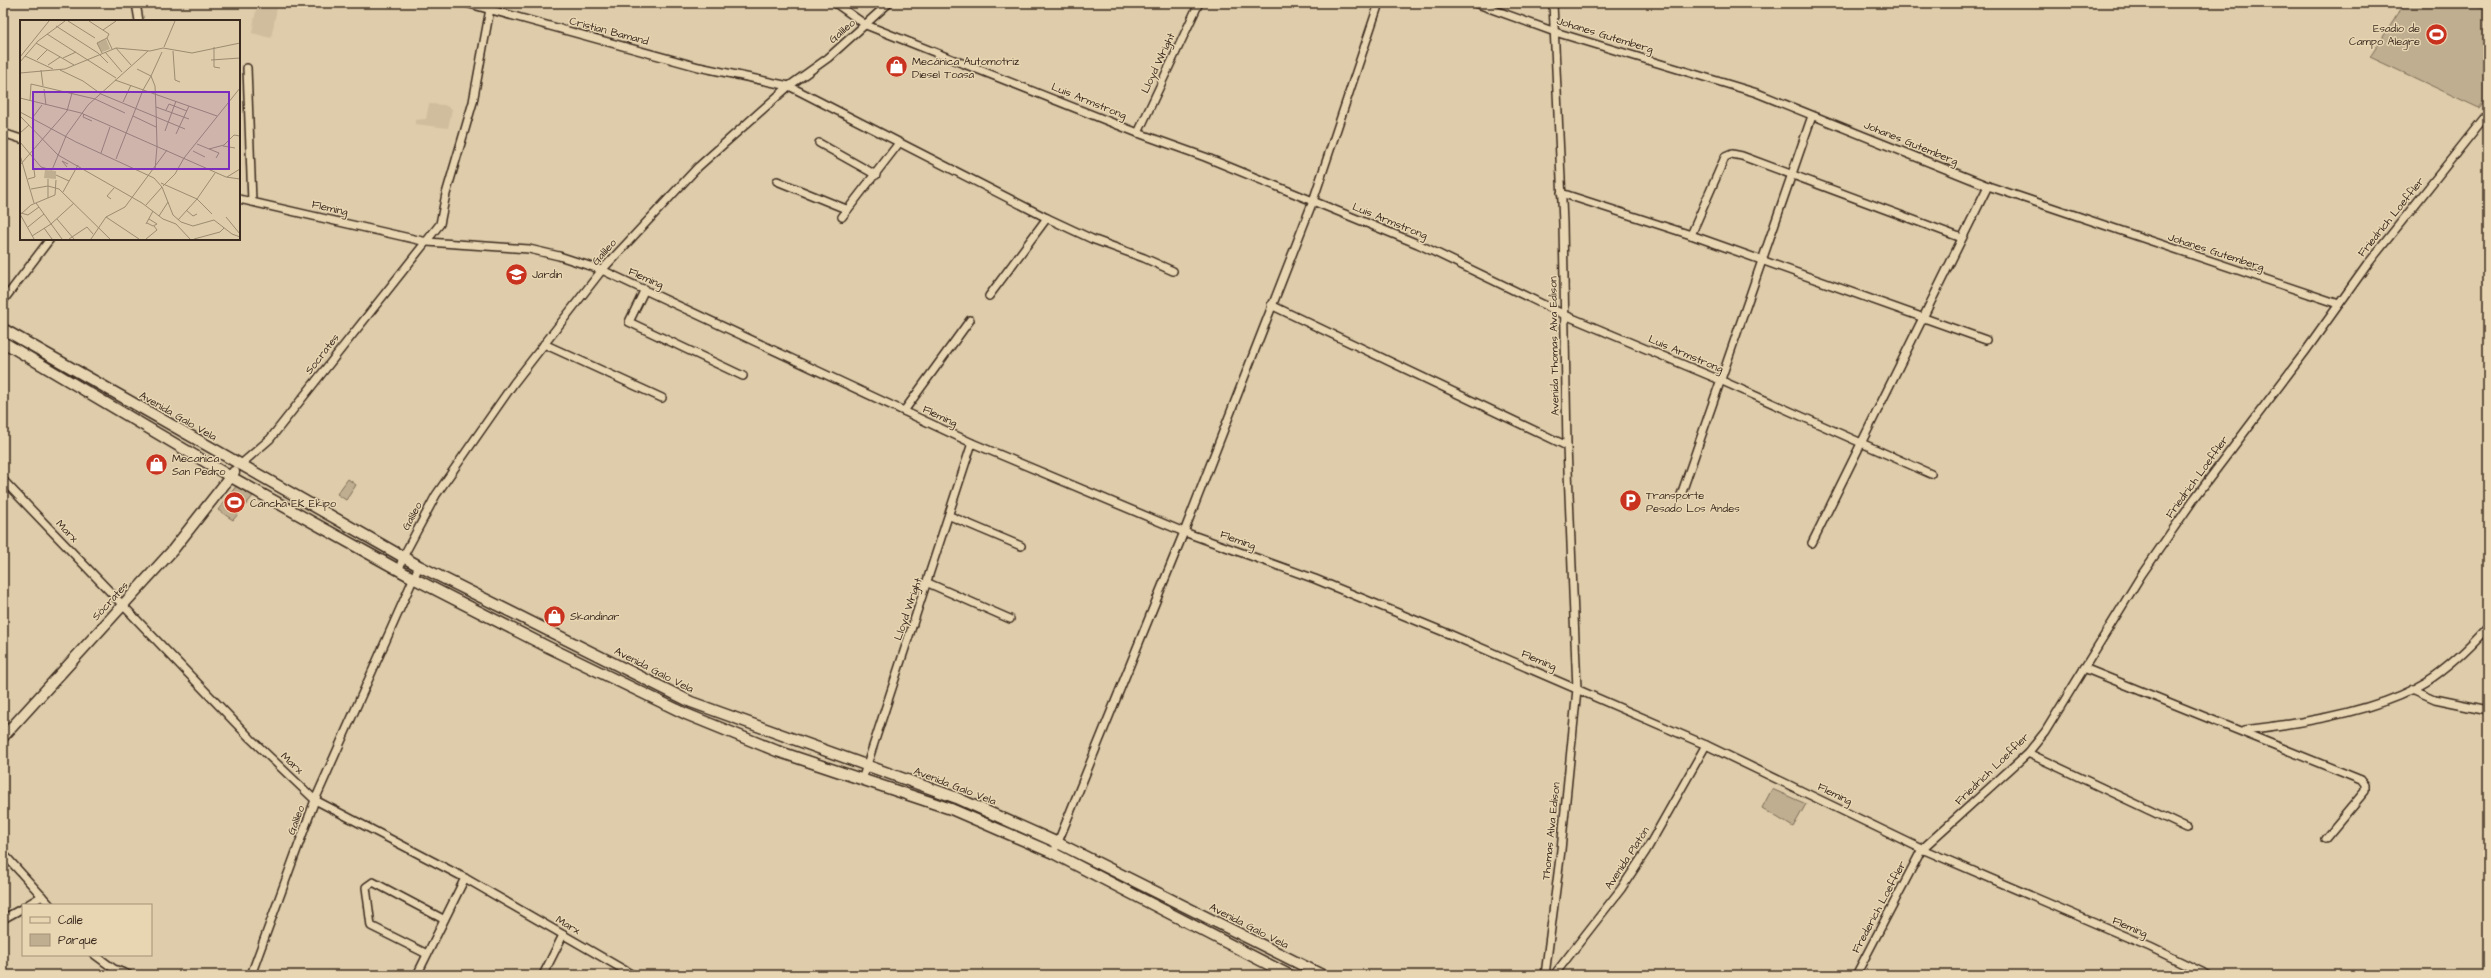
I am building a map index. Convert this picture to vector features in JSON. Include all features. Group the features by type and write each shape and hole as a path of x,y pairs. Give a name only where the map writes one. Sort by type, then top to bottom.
{"main road":[{"name":"Avenida Galo Vela","path":"3,329 419,566 691,702 957,798 1058,842 1322,975"},
{"path":"3,342 230,477 413,578 546,646 686,714 777,751 951,809 1054,853 1289,975"},
{"name":"Socrates","path":"230,477 240,465"},
{"name":"Sócrates","path":"3,738 172,551 230,477"},
{"path":"546,646 553,632"},
{"path":"686,714 691,702"},
{"path":"1275,968 1282,956"}],"street":[{"path":"136,3 139,20"},
{"name":"Cristian Bamand","path":"466,3 699,67 789,86 1047,218 1092,239 1144,258 1173,271"},
{"name":"Luis Armstrong","path":"835,3 866,25 1138,133 1205,157 1418,244 1565,315 1720,380 1931,474"},
{"name":"Galileo","path":"399,570 403,557 436,495 514,383 602,270 698,167 789,86 828,58 889,3"},
{"name":"Lloyd Wright","path":"1138,133 1199,3"},
{"path":"1054,853 1184,532 1271,305 1313,201 1379,3"},
{"name":"Johanes Gutemberg","path":"1476,3 1555,32 1757,93 1988,186 2339,304"},
{"name":"Avenida Thomas Alva Edison","path":"1553,3 1565,315 1567,446 1577,689"},
{"name":"Socrates","path":"240,465 270,439 440,224 446,194 473,102 490,9"},
{"path":"247,68 252,202"},
{"name":"Friedrich Loeffler","path":"1922,849 2028,753 2045,732 2142,574 2194,499 2367,265 2488,113"},
{"path":"1681,495 1790,174 1812,116"},
{"path":"3,133 20,139"},
{"path":"819,143 876,174"},
{"path":"842,217 846,209 876,174 899,143"},
{"path":"1691,235 1725,157 1732,154 1742,156 1962,238"},
{"path":"777,181 846,209"},
{"path":"1812,543 1988,186"},
{"path":"1561,192 1691,235 1986,340"},
{"name":"Fleming","path":"240,199 427,242 529,249 559,256 602,270 972,443 1184,532 1315,579 1577,689 1706,746 1922,849 2150,947 2208,975"},
{"path":"989,296 1047,218"},
{"path":"3,301 49,240"},
{"path":"645,289 629,322 743,376"},
{"path":"1271,305 1567,446"},
{"path":"904,411 970,320"},
{"path":"544,344 662,398"},
{"name":"Lloyd Wright","path":"862,780 950,516 972,443"},
{"name":"Marx","path":"3,480 251,739 315,800 465,878 633,975"},
{"path":"950,516 1021,546"},
{"name":"Galileo","path":"251,975 315,800 419,566"},
{"path":"928,583 1010,619"},
{"path":"2241,731 2310,720 2368,706 2412,689 2427,681 2448,664 2488,627"},
{"path":"2084,668 2364,782 2364,791 2326,839"},
{"name":"Thomas Alva Edison","path":"1545,975 1561,850 1577,689"},
{"path":"2412,689 2435,699 2488,710"},
{"name":"Avenida Platón","path":"1554,975 1621,889 1646,851 1706,746"},
{"path":"2028,753 2187,828"},
{"name":"Frederich Loeffler","path":"1856,975 1922,849"},
{"path":"3,853 49,904"},
{"path":"417,975 465,878"},
{"path":"427,954 371,926 366,887 373,882 443,920"},
{"path":"29,904 42,896"},
{"path":"3,919 22,909"},
{"path":"543,975 563,935"},
{"path":"96,956 114,969 129,975"}],"shaded area":[{"path":"253,3 278,3 271,38 252,33 257,5"},
{"path":"429,104 444,105 452,109 448,128 415,124 415,120 426,119"}],"green space":[{"name":"Esadio de Campo Alegre","path":"2405,3 2472,3 2488,10 2488,97 2479,108 2370,57"},
{"path":"348,479 356,485 346,500 337,494"},
{"name":"Cancha EK Ekipo","path":"237,485 253,496 233,520 218,510"},
{"path":"1772,789 1806,804 1793,827 1762,808"}],"place":[{"name":"Esadio de Campo Alegre","path":"2436,34"},
{"name":"Mecánica Automotriz Diesel Toasa","path":"897,67"},
{"name":"Jardin","path":"516,274"},
{"name":"Mecanica San Pedro","path":"156,464"},
{"name":"Transporte Pesado Los Andes","path":"1630,501"},
{"name":"Cancha EK Ekipo","path":"235,503"},
{"name":"Skandinar","path":"555,616"}]}
